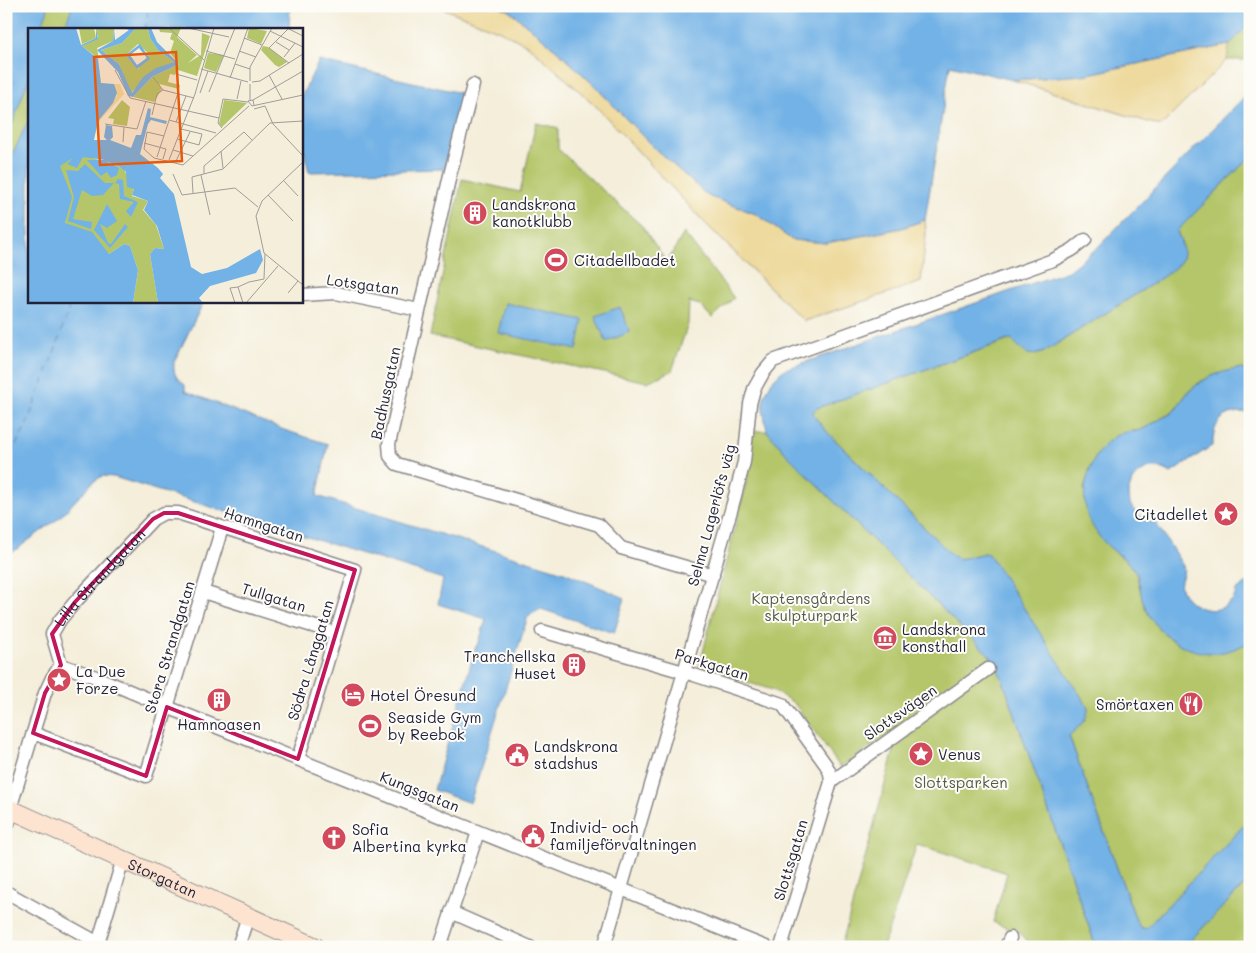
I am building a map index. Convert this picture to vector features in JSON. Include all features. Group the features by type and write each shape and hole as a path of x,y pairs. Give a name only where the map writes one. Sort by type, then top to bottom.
{"street":[{"name":"Badhusgatan","path":"473,85 450,175 389,444 390,456 397,464 599,525 621,548 712,575"},
{"name":"Selma Lagerlöfs väg","path":"604,947 744,462 750,404 754,389 763,373 773,361 1053,260 1072,250 1085,240"},
{"name":"Lotsgatan","path":"302,295 336,294 419,310"},
{"name":"Hamngatan","path":"164,513 178,513 354,570"},
{"name":"Lilla Strandgatan","path":"61,665 52,634 60,620 153,519 164,513"},
{"name":"Stora Strandgatan","path":"34,733 146,776 222,528"},
{"name":"Södra Långgatan","path":"298,758 354,570"},
{"name":"Tullgatan","path":"203,592 335,633"},
{"name":"Parkgatan","path":"542,631 684,672 782,704 826,765 830,773 830,782"},
{"name":"Kungsgatan","path":"61,665 96,677 766,947"},
{"path":"8,815 45,693 61,665"},
{"name":"Slottsvägen","path":"830,782 988,669"},
{"name":"Slottsgatan","path":"781,947 830,782"},
{"name":"Storgatan","path":"8,815 123,859 316,947"},
{"path":"440,947 478,832"},
{"path":"6,892 101,945 123,859"},
{"path":"451,912 530,947"},
{"path":"238,947 248,916"}],"highlighted area":[{"path":"164,513 178,513 355,570 298,759 167,707 146,776 33,733 45,693 61,665 52,634 75,602 153,519"}],"green space":[{"path":"44,6 75,6 66,28 30,28"},
{"path":"1250,24 1250,60 1227,60 1229,45"},
{"path":"28,73 28,125 6,173 6,121"},
{"name":"Citadellbadet","path":"536,123 558,128 558,149 643,227 670,267 670,257 684,233 734,298 712,318 700,305 689,302 688,324 672,371 647,382 430,336 462,179 520,192"},
{"path":"1250,157 1250,370 1237,369 1201,381 1188,392 1173,412 1139,431 1132,431 1097,455 1090,468 1084,489 1098,535 1129,563 1136,572 1144,606 1167,637 1185,647 1236,648 1250,642 1250,819 1146,928 1141,928 1137,923 1069,736 1086,718 985,553 960,559 953,556 828,433 814,416 813,412 817,408 1012,339 1023,351 1036,355 1044,352 1173,269 1180,261 1182,244 1177,231"},
{"path":"752,431 767,431 787,455 991,657 1002,678 1096,947 1033,947 1021,934 993,922 1007,873 917,844 883,947 841,947 900,728 840,767 794,703 773,690 699,668 749,471"},
{"path":"1250,879 1250,947 1184,947"}],"sand":[{"path":"437,6 497,6 509,10 561,54 593,84 652,146 708,196 756,214 792,240 826,243 902,228 925,220 926,234 921,282 804,321 704,222 595,105 529,46 500,31"},
{"path":"1229,45 1227,60 1161,126 1013,80 1083,75"}],"water":[{"path":"6,6 49,6 41,28 28,28 28,81 6,138"},
{"path":"72,6 290,6 289,28 64,28"},
{"path":"497,6 1250,6 1250,24 1229,45 1083,75 1013,80 950,65 925,220 902,228 826,243 792,240 756,214 708,196 652,146 593,84 561,54 509,10"},
{"path":"319,61 461,93 446,169 309,172 302,141 302,95"},
{"path":"1250,91 1250,157 1177,231 1183,253 1181,261 1166,274 1044,352 1033,355 1026,353 1011,339 817,408 813,412 814,416 828,433 953,556 960,559 985,553 989,554 1088,707 1085,720 1069,736 1137,923 1141,928 1146,928 1250,819 1250,879 1184,947 1096,947 1002,678 991,657 787,455 767,431 763,409 764,397 772,381 783,370 1068,271 1097,248"},
{"path":"28,121 28,302 204,302 174,362 174,370 179,380 185,385 185,391 284,430 328,444 317,496 564,572 625,598 614,633 541,609 528,616 470,803 434,790 476,646 478,646 486,619 438,604 443,579 114,477 102,476 93,482 59,518 6,557 6,164"},
{"path":"505,303 583,320 577,350 498,333"},
{"path":"620,307 630,332 606,342 595,316"},
{"path":"1237,369 1250,370 1250,413 1234,413 1222,418 1215,429 1213,445 1171,473 1159,468 1147,469 1133,481 1128,493 1133,510 1146,520 1156,523 1183,566 1181,588 1186,597 1196,606 1209,610 1222,608 1232,600 1236,591 1250,581 1250,642 1225,652 1206,653 1184,647 1174,641 1150,617 1143,603 1135,571 1107,545 1089,519 1086,510 1085,490 1095,458 1111,439 1122,433 1138,431 1148,427 1172,413 1185,396 1202,381"}],"ferry route":[{"path":"145,28 149,6"},
{"path":"6,464 26,426 57,345 71,302"}],"place":[{"name":"Landskrona kanotklubb","path":"475,213"},
{"name":"Citadellbadet","path":"556,260"},
{"name":"Citadellet","path":"1226,514"},
{"name":"Landskrona konsthall","path":"885,638"},
{"name":"Tranchellska Huset","path":"574,665"},
{"name":"La Due Forze","path":"59,680"},
{"name":"Hotel Öresund","path":"353,695"},
{"name":"Hamnoasen","path":"219,700"},
{"name":"Smörtaxen","path":"1191,704"},
{"name":"Seaside Gym by Reebok","path":"370,726"},
{"name":"Venus","path":"921,754"},
{"name":"Landskrona stadshus","path":"517,755"},
{"name":"Individ- och familjeförvaltningen","path":"533,836"},
{"name":"Sofia Albertina kyrka","path":"334,838"}],"park label":[{"name":"Kaptensgårdens skulpturpark","path":"811,606"},
{"name":"Slottsparken","path":"961,782"}]}
